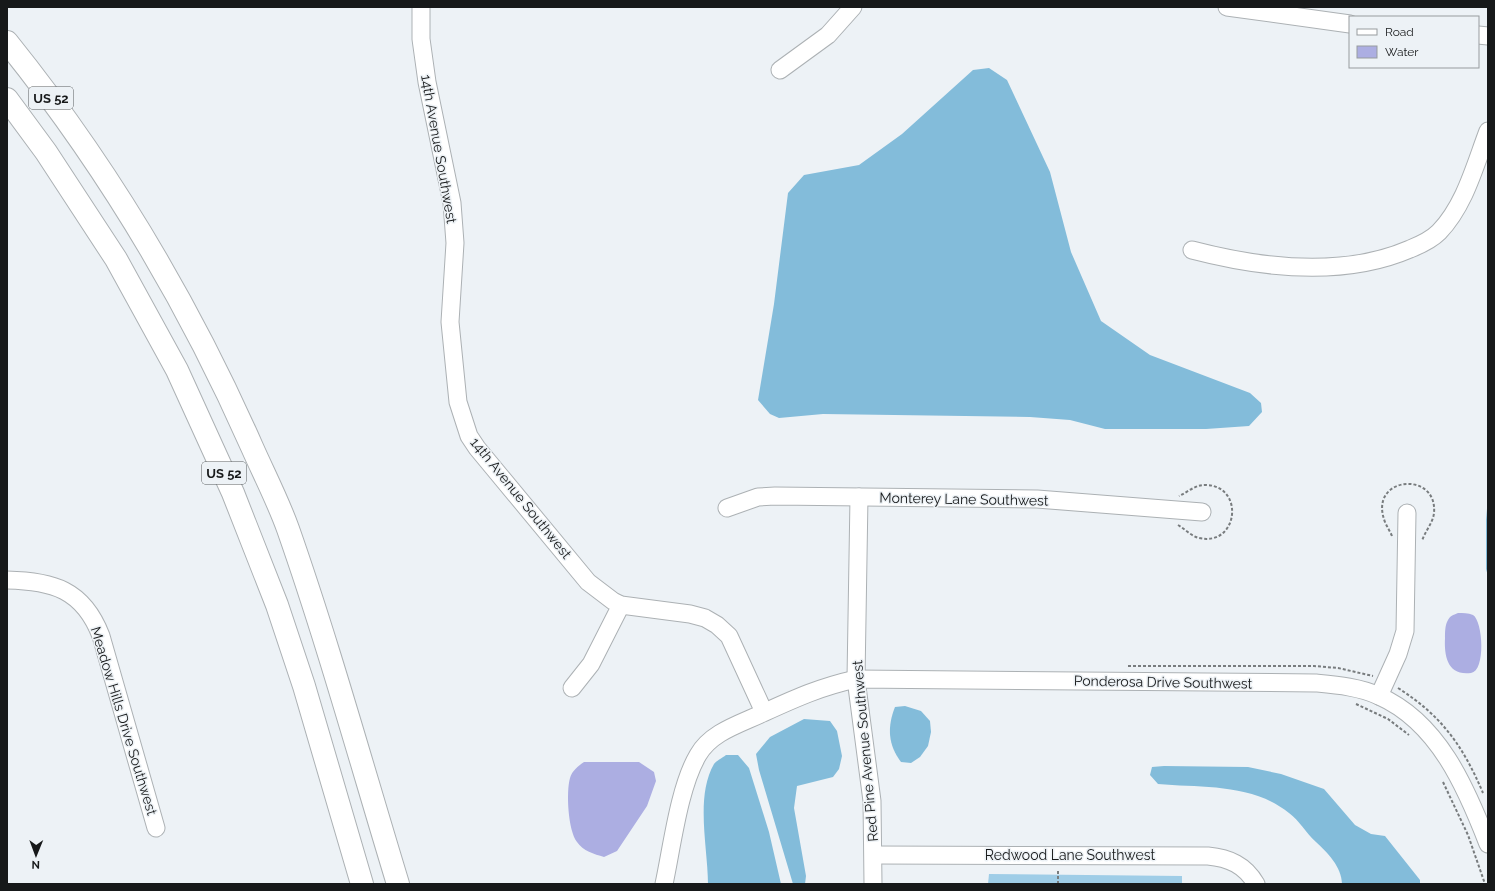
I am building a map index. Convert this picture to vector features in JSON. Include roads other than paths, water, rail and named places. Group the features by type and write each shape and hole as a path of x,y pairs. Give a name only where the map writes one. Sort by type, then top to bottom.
{"highway":[{"name":"US 52","path":"7,42 46,90 92,156 136,226 182,303 234,405 287,527 329,654 398,884"},
{"name":"US 52","path":"7,99 46,152 116,260 177,370 223,472 282,619 307,693 362,884"}],"street":[{"name":"14th Avenue Southwest","path":"421,7 421,39 427,82 452,203 455,243 450,322 458,402 469,436 477,448 588,582 613,601 621,605 690,614 706,618 717,625 729,636 764,712"},
{"path":"780,70 828,36 853,7"},
{"path":"1227,7 1349,24"},
{"path":"1192,250 1222,258 1248,262 1312,267 1351,265 1400,254 1417,246 1438,233 1452,215 1465,192 1488,131"},
{"name":"Monterey Lane Southwest","path":"727,508 758,497 859,497 1037,499 1202,512"},
{"name":"Red Pine Avenue Southwest","path":"859,497 856,679 872,801 874,855 873,884"},
{"path":"1379,696 1398,654 1405,630 1407,513"},
{"name":"Meadow Hills Drive Southwest","path":"7,580 39,582 60,589 77,600 94,620 101,636 156,828"},
{"path":"572,688 591,664 621,605"},
{"name":"Ponderosa Drive Southwest","path":"664,884 683,796 698,755 715,737 727,729 790,699 828,685 856,679 1316,683 1344,686 1379,696 1398,707 1422,726 1442,748 1459,779 1488,844"},
{"name":"Redwood Lane Southwest","path":"874,855 1208,856 1219,857 1237,864 1246,870 1256,884"}],"water":[{"path":"1458,613 1473,615 1479,626 1481,635 1481,655 1479,664 1476,670 1471,673 1463,673 1452,668 1445,652 1446,624 1453,615"},
{"path":"584,762 639,762 654,772 656,781 647,806 617,851 604,857 589,852 579,845 574,836 570,820 568,792 570,778 577,767"}]}
